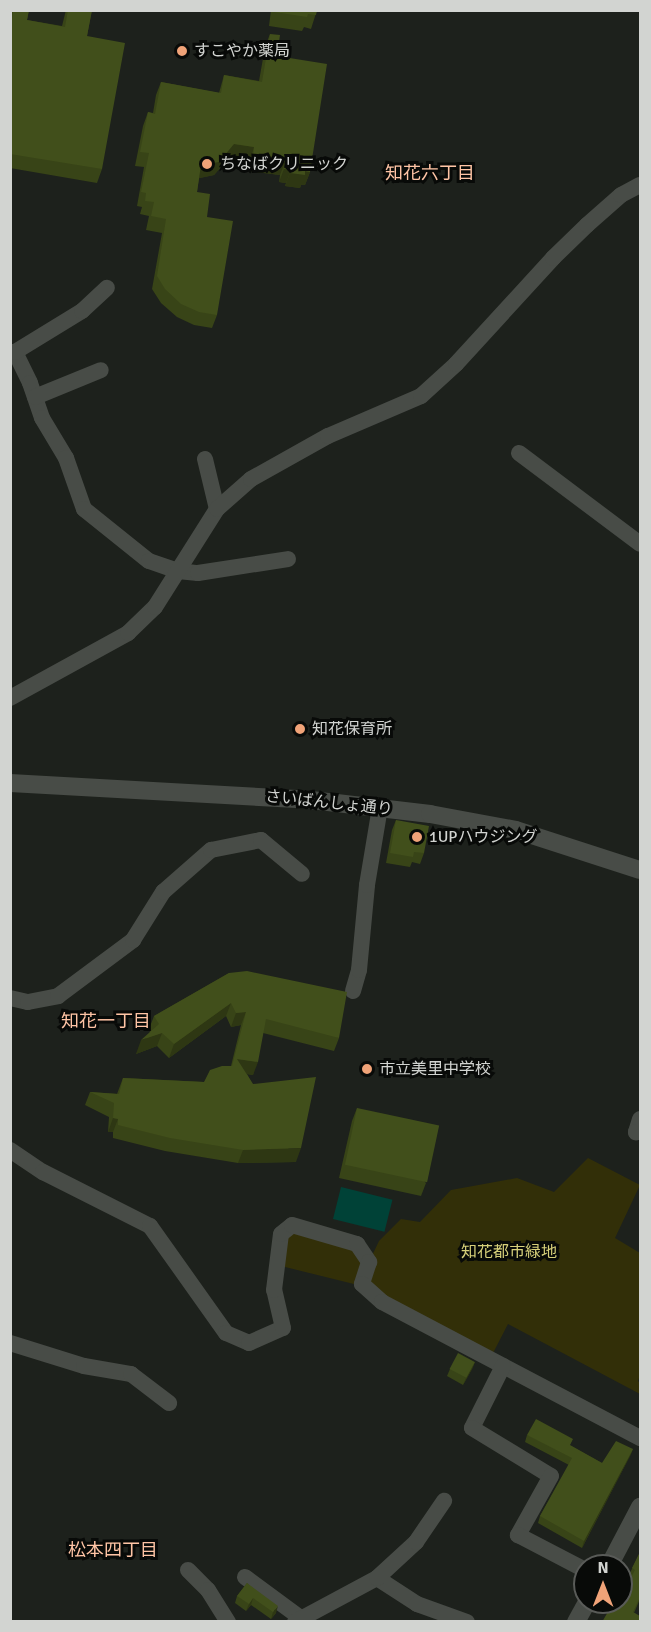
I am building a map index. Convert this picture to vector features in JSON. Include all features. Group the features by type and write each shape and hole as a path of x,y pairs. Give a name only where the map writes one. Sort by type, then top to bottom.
{"main road":[{"name":"さいばんしょ通り","path":"10,783 311,800 380,807 516,831 640,870"},
{"path":"615,1554 640,1507"}],"street":[{"path":"10,698 128,633 155,607 217,510 251,478 328,436 421,396 456,364 553,258 587,225 621,195 640,185"},
{"path":"106,288 82,311 13,352 35,397 42,418 66,458 84,509 149,561 178,571 198,573 288,559"},
{"path":"35,397 101,370"},
{"path":"519,453 640,544"},
{"path":"205,459 217,510"},
{"path":"353,991 359,970 367,885 380,807"},
{"path":"10,998 28,1002 58,996 133,940 163,892 212,850 261,840 302,874"},
{"path":"640,1119 636,1131 640,1132"},
{"path":"10,1150 43,1172 150,1226 226,1333 249,1342 283,1328 274,1290 281,1234 292,1225 357,1244 369,1262 362,1284 382,1302 640,1438"},
{"path":"10,1343 84,1366 131,1374 169,1402"},
{"path":"503,1366 472,1428 551,1476 518,1535 573,1564"},
{"path":"244,1577 298,1620 377,1578 416,1542 444,1501"},
{"path":"188,1570 208,1590 228,1622"},
{"path":"377,1578 417,1604 467,1622"}],"green space":[{"name":"知花都市緑地","path":"588,1158 640,1185 615,1238 640,1253 640,1375 638,1381 640,1394 508,1324 491,1357 366,1287 277,1265 292,1225 357,1244 369,1262 379,1241 401,1219 420,1222 451,1190 517,1178 554,1192"}],"shaded area":[{"path":"341,1187 392,1200 384,1232 333,1219"}],"building":[{"path":"13,10 29,10 27,20 65,27 68,10 92,10 87,36 125,43 102,169 10,154 10,18 12,19"},
{"path":"274,10 317,10 316,15 308,14 307,17 274,12"},
{"path":"270,34 280,35 277,56 327,64 310,172 305,171 305,175 290,173 291,170 284,169 285,162 253,158 254,147 234,144 219,162 201,165 197,192 210,194 207,217 233,221 217,315 199,312 181,304 165,289 157,276 166,219 151,216 154,202 145,201 146,193 141,192 149,153 140,152 148,112 155,114 161,82 221,93 224,75 262,82"},
{"path":"396,820 429,826 424,853 414,852 413,857 390,853"},
{"path":"247,971 347,992 339,1038 266,1019 258,1062 237,1059 253,1084 316,1077 301,1148 243,1150 170,1138 118,1125 118,1119 113,1118 114,1103 90,1092 119,1094 123,1078 204,1082 210,1070 232,1066 246,1012 236,1013 231,1003 174,1044 162,1033 141,1040 159,1024 154,1016 229,973"},
{"path":"357,1108 439,1125 427,1182 345,1165"},
{"path":"458,1353 475,1362 466,1378 450,1369"},
{"path":"536,1419 573,1439 570,1445 602,1463 616,1441 633,1449 584,1541 540,1516 572,1458 527,1435"},
{"path":"640,1552 640,1597 633,1612 633,1574 635,1570 633,1566"},
{"path":"247,1583 278,1606 273,1612 253,1598 249,1604 237,1596"},
{"path":"633,1612 640,1616 640,1622 602,1622 607,1614 633,1614"}],"place":[{"name":"すこやか薬局","path":"182,51"},
{"name":"ちなばクリニック","path":"207,164"},
{"name":"知花保育所","path":"300,729"},
{"name":"1UPハウジング","path":"417,837"},
{"name":"市立美里中学校","path":"367,1069"}],"district":[{"name":"知花六丁目","path":"430,173"},
{"name":"知花一丁目","path":"106,1021"},
{"name":"松本四丁目","path":"113,1550"}]}
